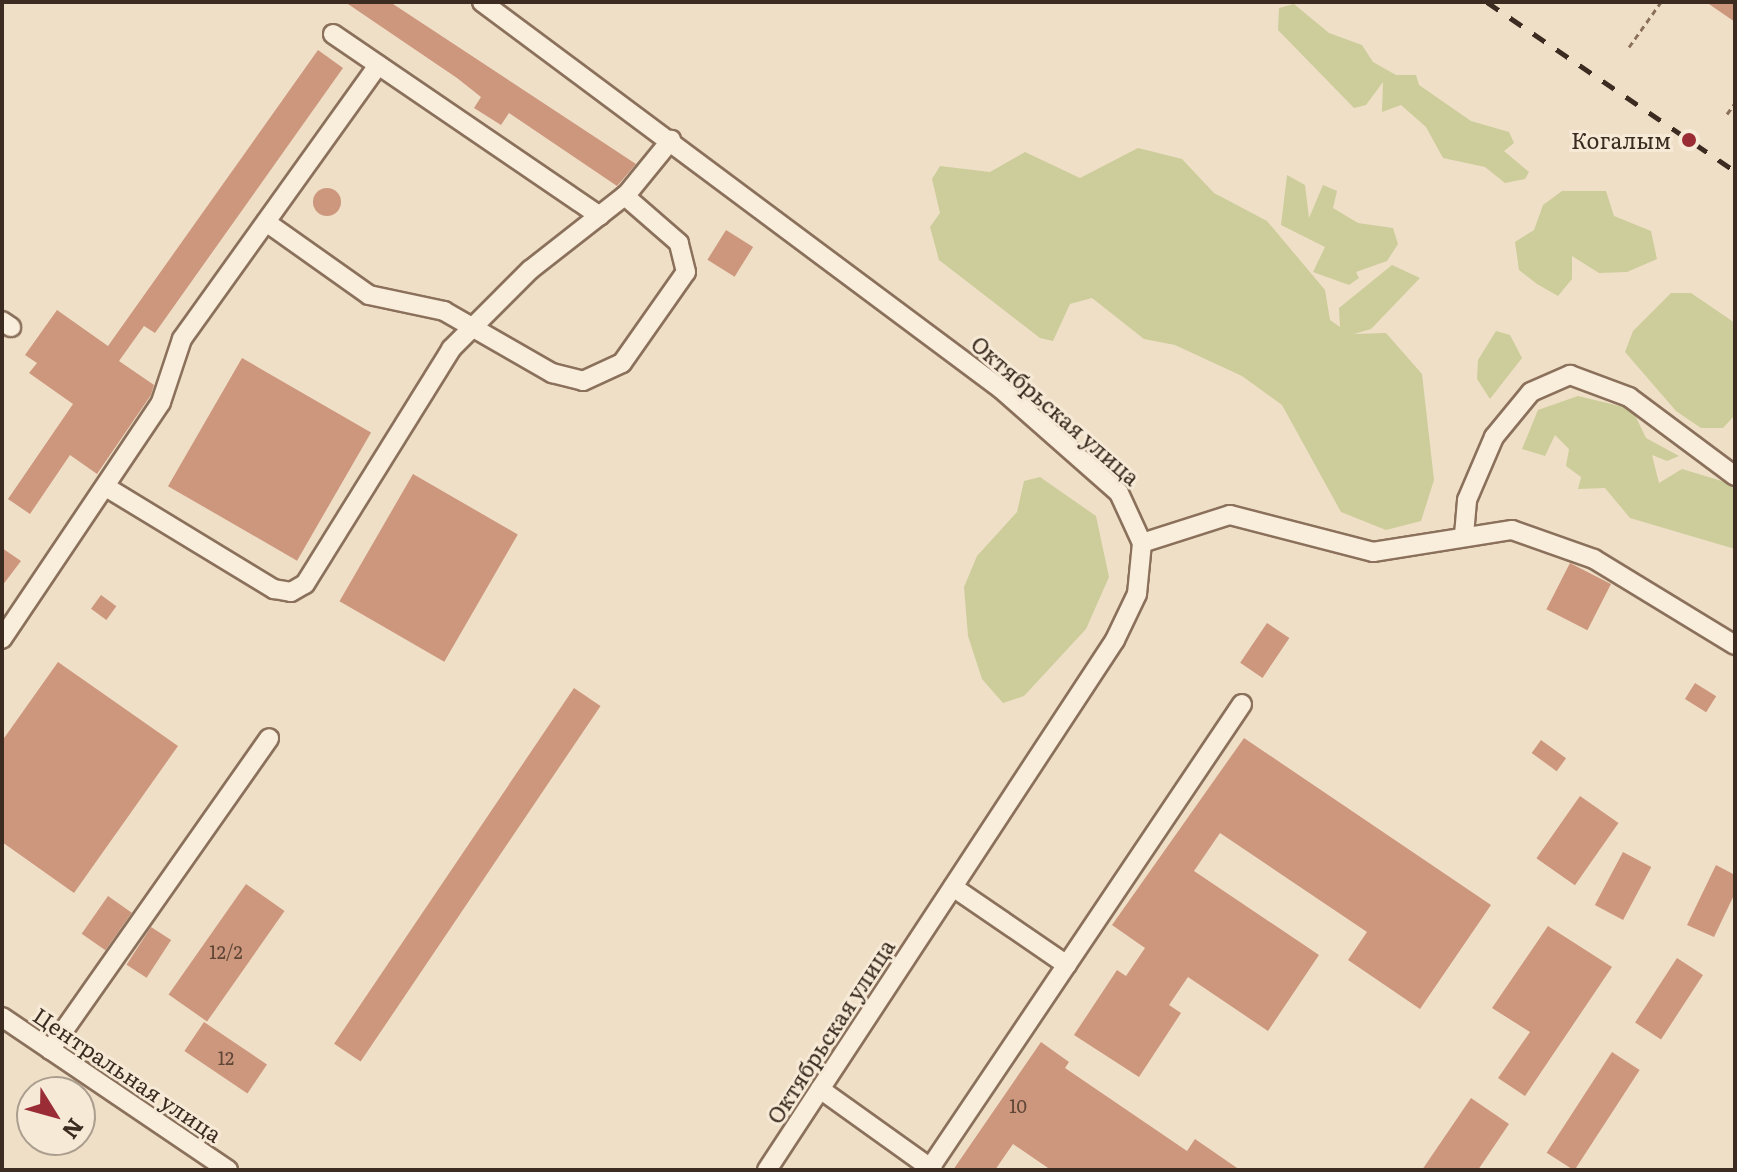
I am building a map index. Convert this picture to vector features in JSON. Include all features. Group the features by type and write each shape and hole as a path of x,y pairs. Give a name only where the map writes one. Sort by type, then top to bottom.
{"street":[{"name":"Октябрьская улица","path":"482,2 671,140 1033,417 1119,493 1142,543 1128,618 767,1170"},
{"path":"333,34 600,216"},
{"path":"2,639 161,402 182,339 378,65"},
{"path":"106,487 274,589 291,592 305,584 430,378 471,325 625,196 671,140"},
{"path":"266,222 369,295 421,303 471,325 568,380 596,378 622,363 686,272 679,243 625,196"},
{"path":"1464,535 1467,500 1494,437 1531,392 1570,375 1629,397 1735,476"},
{"path":"1142,543 1230,515 1373,552 1416,550 1464,535 1512,530 1572,548 1735,645"},
{"path":"820,1089 932,1169 1242,704"},
{"path":"50,1050 269,738"},
{"path":"953,887 1067,965"},
{"name":"Центральная улица","path":"2,1017 228,1170"}],"path":[{"path":"1629,47 1661,2"},
{"path":"1727,114 1735,103"}],"green space":[{"path":"1294,4 1329,33 1362,45 1373,62 1396,75 1416,75 1419,85 1471,121 1509,132 1514,143 1504,151 1529,172 1525,179 1505,183 1485,167 1443,158 1426,127 1401,105 1382,112 1383,82 1366,105 1354,108 1278,30 1279,8"},
{"path":"1138,148 1182,159 1214,193 1267,221 1325,290 1330,320 1340,327 1339,308 1392,265 1420,278 1371,329 1354,334 1386,333 1422,374 1434,480 1421,521 1386,530 1341,512 1282,405 1242,376 1175,345 1144,339 1092,298 1070,304 1053,341 1040,338 939,260 930,227 940,213 932,179 940,166 990,172 1025,152 1080,178"},
{"path":"1287,175 1305,185 1309,218 1323,185 1337,191 1333,208 1358,223 1393,228 1398,244 1387,261 1356,272 1359,278 1349,285 1313,272 1325,247 1281,225"},
{"path":"1562,191 1606,191 1614,216 1651,231 1657,259 1627,272 1599,273 1572,256 1572,279 1558,296 1537,284 1519,270 1515,242 1534,230 1543,205"},
{"path":"1671,293 1691,293 1735,323 1735,415 1723,428 1701,428 1676,411 1625,352 1633,331"},
{"path":"1496,331 1510,335 1522,358 1490,399 1477,379 1478,360"},
{"path":"1578,396 1632,409 1646,438 1679,456 1667,461 1652,455 1659,483 1682,469 1735,485 1735,549 1630,518 1605,488 1578,489 1581,477 1566,466 1569,449 1555,435 1545,456 1522,449 1538,410"},
{"path":"1040,477 1096,516 1109,577 1086,629 1024,696 1003,703 982,679 968,636 964,587 977,556 1017,512 1024,481"}],"building":[{"path":"345,2 390,2 636,164 617,186 509,113 501,125 474,108 481,97 457,78"},
{"path":"1706,2 1735,2 1735,22"},
{"path":"318,50 343,68 155,333 144,326 119,361 154,385 151,395 97,474 70,455 30,514 8,499 73,404 29,373 37,363 25,355 57,310 108,346"},
{"path":"327,188 337,192 341,202 337,212 327,216 317,212 313,202 317,192"},
{"path":"726,230 753,247 735,277 707,260"},
{"path":"242,358 371,432 297,561 168,486"},
{"path":"413,474 518,534 444,662 340,601"},
{"path":"2,548 21,561 2,586"},
{"path":"1570,563 1611,584 1587,630 1546,609"},
{"path":"101,595 116,606 106,620 91,609"},
{"path":"1267,623 1289,638 1263,678 1240,663"},
{"path":"58,662 178,746 74,893 2,842 2,741"},
{"path":"1695,683 1716,696 1706,712 1685,699"},
{"path":"574,688 601,706 361,1062 334,1044"},
{"path":"1244,738 1491,905 1420,1009 1348,960 1367,932 1220,833 1194,871 1319,955 1268,1031 1188,977 1169,1005 1181,1013 1139,1077 1074,1035 1117,970 1126,976 1145,948 1112,925"},
{"path":"1541,740 1566,758 1557,771 1532,753"},
{"path":"1580,796 1619,823 1575,885 1536,858"},
{"path":"1623,852 1651,867 1623,920 1595,905"},
{"path":"1716,865 1735,875 1735,893 1714,937 1687,925"},
{"path":"246,884 285,911 207,1022 169,995"},
{"path":"108,896 132,913 105,950 82,934"},
{"path":"1548,926 1612,967 1525,1096 1498,1078 1530,1032 1492,1008"},
{"path":"151,927 171,940 147,978 126,965"},
{"path":"1677,958 1703,975 1661,1039 1635,1023"},
{"path":"204,1022 267,1064 247,1094 184,1051"},
{"path":"1041,1042 1069,1062 1065,1068 1187,1151 1195,1139 1240,1170 1051,1170 1013,1144 995,1170 953,1170"},
{"path":"1612,1052 1640,1070 1575,1170 1547,1153"},
{"path":"1471,1098 1509,1124 1478,1170 1422,1170"}],"railway":[{"path":"1487,2 1735,171"}],"place":[{"name":"Когалым","path":"1689,140"}]}
